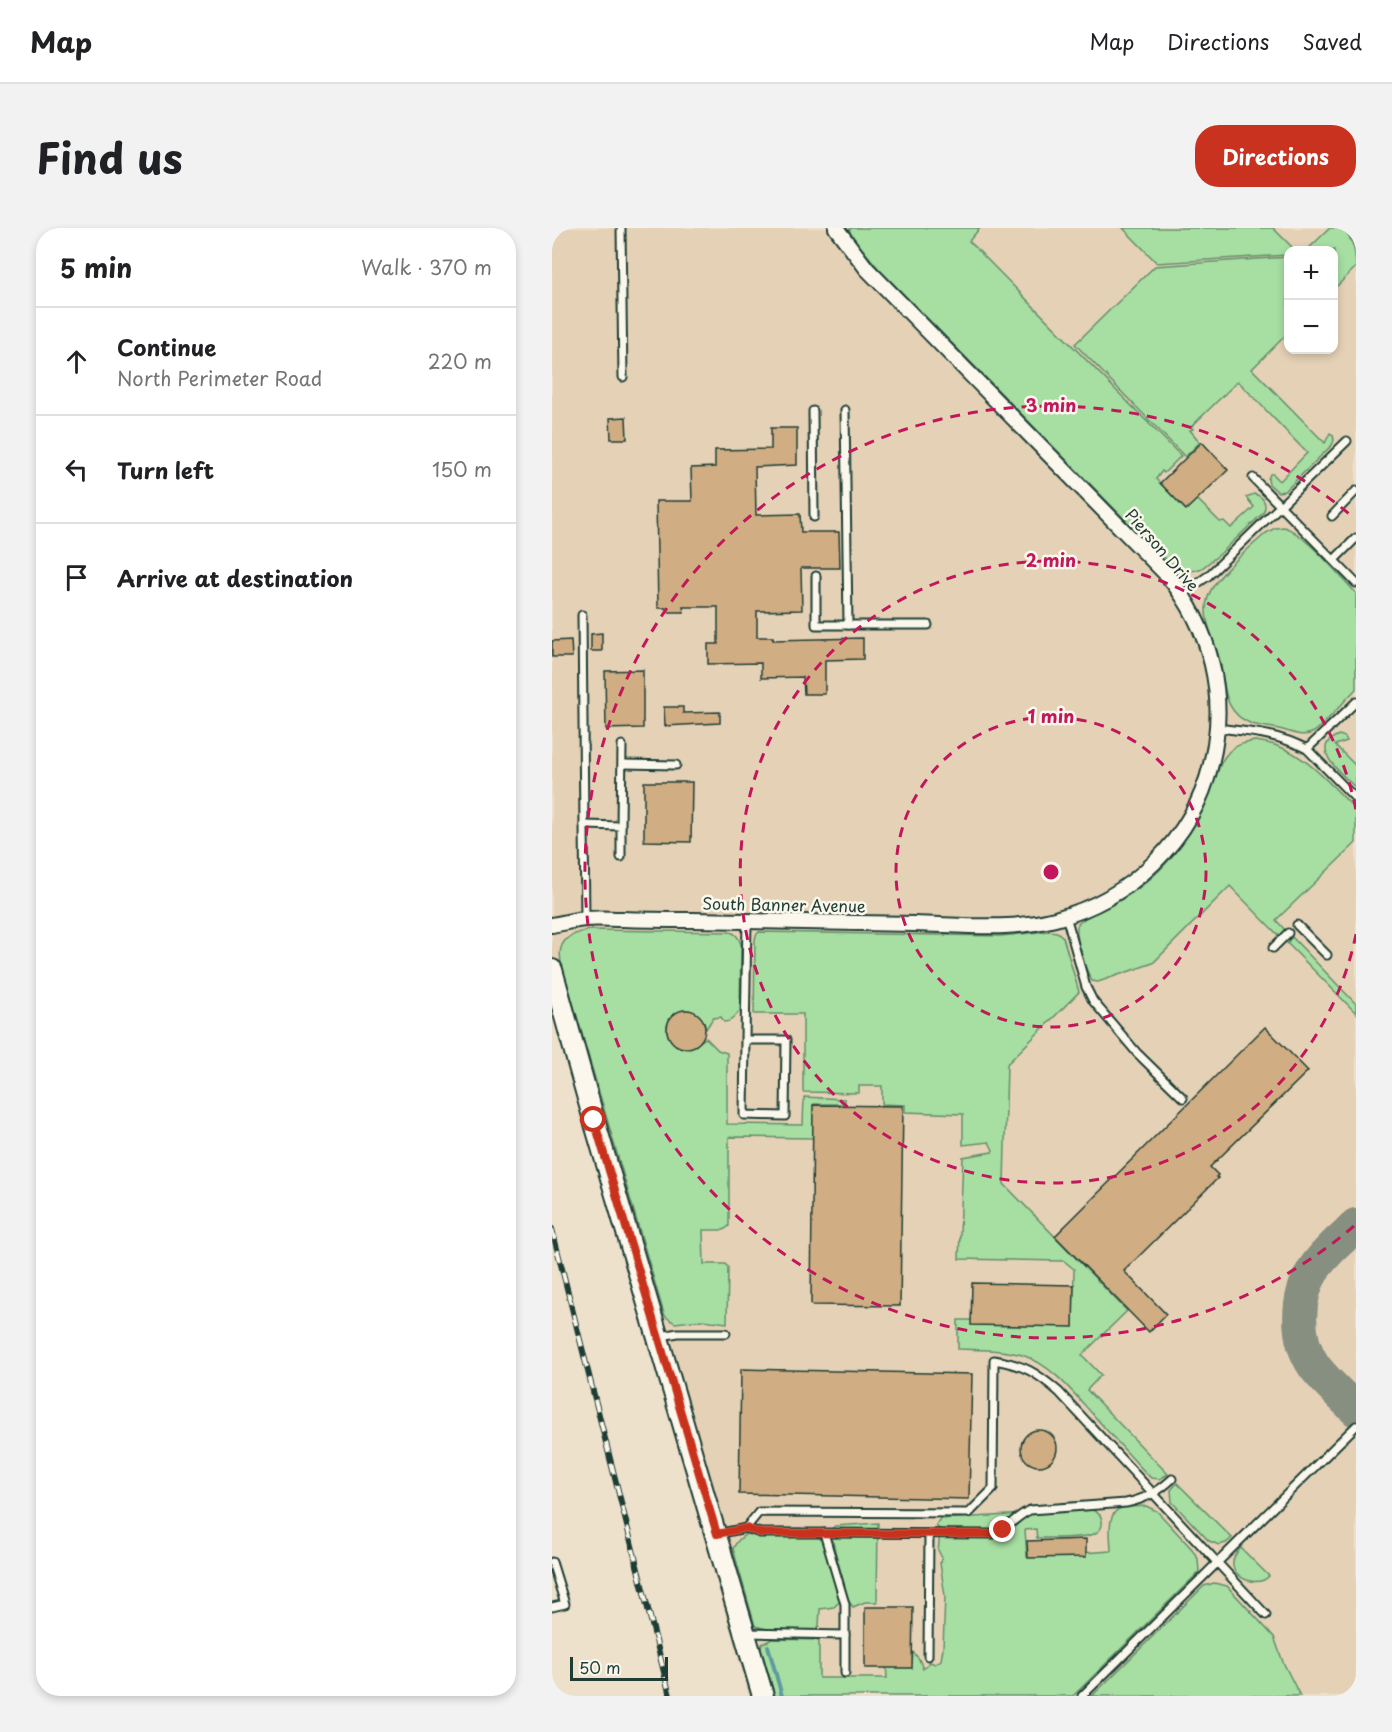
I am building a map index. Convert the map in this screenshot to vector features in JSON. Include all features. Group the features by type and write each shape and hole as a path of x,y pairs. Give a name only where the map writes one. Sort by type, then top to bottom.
{"street":[{"name":"Pierson Drive","path":"836,228 867,268 1167,575 1182,594 1199,623 1211,659 1216,688 1217,728 1213,758 1195,809 1177,837 1151,865 1123,889 1097,904 1066,916 1017,926"},
{"name":"South Banner Avenue","path":"552,925 585,919 1017,926"},
{"path":"552,970 597,1132 763,1696"}],"lane":[{"path":"621,228 624,377"},
{"path":"1352,228 1356,236"},
{"path":"845,410 848,625"},
{"path":"813,411 814,517"},
{"path":"1182,594 1208,576 1347,441"},
{"path":"1253,478 1356,583"},
{"path":"1332,516 1356,491"},
{"path":"1334,560 1356,538"},
{"path":"816,576 816,626 928,625"},
{"path":"582,615 585,919"},
{"path":"1306,749 1356,702"},
{"path":"1217,728 1274,735 1291,741 1306,749 1356,799"},
{"path":"621,857 622,745"},
{"path":"622,764 676,765"},
{"path":"584,825 621,826"},
{"path":"1066,916 1086,987 1093,1001 1137,1053 1183,1098"},
{"path":"745,1040 786,1040 784,1116 744,1115 745,1040 747,920"},
{"path":"1297,925 1327,955"},
{"path":"1273,948 1288,933"},
{"path":"658,1337 678,1333 726,1333"},
{"path":"746,1528 759,1512 969,1513 993,1489 994,1360 1014,1363 1038,1374 1059,1392 1266,1616"},
{"path":"1082,1696 1356,1426"},
{"path":"717,1534 746,1528 760,1533 993,1534 1003,1530 1030,1510 1140,1500 1160,1490 1172,1479"},
{"path":"824,1533 845,1604 845,1673"},
{"path":"928,1656 929,1534"},
{"path":"552,1562 565,1604 552,1607"},
{"path":"745,1633 845,1635"}],"shaded area":[{"path":"552,228 1356,228 1356,1696 749,1696 552,1011"}],"green space":[{"path":"850,228 980,228 969,241 1181,456 1164,473 1162,471 1156,479 1185,509 1198,497 1198,500 1220,522 1224,521 1231,528 1254,507 1246,497 1254,494 1264,501 1263,513 1202,568 1190,571 1175,567 1152,547 879,269 853,238"},
{"path":"1123,228 1273,228 1291,246 1284,246 1284,255 1157,263"},
{"path":"1330,228 1343,228 1355,251 1356,267 1338,285 1338,246 1311,246"},
{"path":"1284,257 1284,337 1252,369 1325,443 1330,433 1334,440 1332,445 1285,491 1278,492 1269,484 1270,474 1280,481 1307,453 1238,381 1191,427 1193,429 1190,430 1200,442 1185,457 1075,344 1155,266"},
{"path":"1284,527 1311,546 1356,593 1356,689 1319,728 1306,735 1252,724 1235,712 1226,697 1219,658 1206,613 1208,597 1225,571 1266,533 1275,528"},
{"path":"1339,735 1345,737 1347,741 1335,745 1356,766 1356,788 1331,762 1327,754 1326,747 1330,740"},
{"path":"1255,741 1286,749 1311,766 1334,787 1356,810 1356,843 1276,920 1285,930 1280,937 1230,886 1153,963 1098,982 1092,981 1077,935 1078,924 1086,917 1130,894 1160,869 1173,855 1198,818 1224,758 1236,746"},
{"path":"591,930 730,932 738,938 741,944 740,1011 727,1022 724,1022 721,1017 713,1018 706,1029 700,1018 684,1010 670,1018 667,1026 668,1034 674,1043 683,1048 691,1047 706,1038 718,1050 727,1053 727,1124 803,1125 804,1097 845,1099 845,1104 814,1104 814,1138 729,1137 729,1226 724,1230 703,1230 704,1264 725,1264 728,1267 727,1323 702,1320 675,1323 664,1314 561,966 561,949 564,942 578,933"},
{"path":"759,932 1001,936 1057,932 1063,937 1079,992 1007,1064 1004,1184 1127,1311 1082,1355 1101,1375 1087,1390 1168,1474 1160,1479 1151,1478 1072,1391 1044,1366 1014,1353 958,1349 958,1320 972,1320 972,1325 1073,1326 1074,1269 1064,1261 959,1259 963,1157 992,1152 989,1142 963,1145 963,1114 905,1112 905,1105 882,1104 882,1086 859,1086 859,1093 803,1092 803,1014 754,1014 755,940"},
{"path":"1292,937 1356,1004 1356,1013 1287,943"},
{"path":"1177,1483 1232,1538 1219,1545 1209,1541 1172,1502 1171,1490"},
{"path":"1146,1506 1157,1511 1192,1549 1198,1559 1199,1572 1073,1696 775,1696 761,1648 762,1644 772,1639 817,1640 819,1642 819,1678 887,1678 886,1664 912,1663 913,1652 923,1669 930,1662 935,1664 941,1660 945,1596 940,1563 942,1558 938,1550 941,1530 936,1526 940,1519 1092,1510 1101,1517 1101,1528 1089,1536 1037,1538 1036,1529 1025,1530 1027,1557 1111,1551 1110,1526 1113,1515 1122,1508"},
{"path":"878,1523 877,1602 865,1602 853,1607 849,1602 831,1529 835,1526"},
{"path":"771,1528 807,1529 822,1540 840,1601 834,1607 820,1609 819,1626 814,1630 767,1629 755,1626 733,1549 744,1535 753,1532"},
{"path":"1241,1548 1269,1576 1255,1582 1240,1577 1233,1564 1234,1556"},
{"path":"1214,1583 1227,1586 1274,1637 1283,1662 1300,1696 1092,1696 1204,1586"}],"building":[{"path":"626,417 627,439 611,439 610,418"},
{"path":"771,428 797,428 797,465 755,467 756,515 800,514 801,532 839,532 840,568 801,568 802,610 757,611 757,637 773,637 773,640 863,638 863,659 825,660 825,694 804,694 803,677 761,678 761,663 708,664 708,644 718,644 718,607 683,607 684,612 667,612 666,608 658,608 656,501 692,501 691,468 715,467 715,450 771,449"},
{"path":"1202,442 1228,470 1186,510 1160,483"},
{"path":"602,633 602,651 591,651 591,634"},
{"path":"571,640 572,657 552,657 552,641"},
{"path":"643,670 643,728 606,729 605,671"},
{"path":"664,707 683,707 683,713 720,712 720,723 665,726"},
{"path":"644,782 692,782 691,842 644,841"},
{"path":"686,1010 693,1011 699,1016 704,1022 704,1036 699,1042 693,1047 686,1048 679,1047 673,1042 668,1036 667,1029 668,1022 673,1016 679,1011"},
{"path":"1265,1027 1308,1071 1210,1167 1218,1178 1124,1271 1166,1314 1149,1332 1055,1236"},
{"path":"813,1105 903,1106 900,1306 811,1305"},
{"path":"972,1283 1074,1285 1073,1327 971,1325"},
{"path":"741,1369 972,1374 969,1499 739,1494"},
{"path":"1039,1430 1052,1435 1057,1448 1052,1461 1039,1466 1026,1461 1021,1448 1026,1435"},
{"path":"1086,1539 1086,1557 1028,1558 1027,1541"},
{"path":"865,1607 913,1607 912,1668 865,1668"}],"waterway":[{"path":"768,1646 782,1696"}],"taxiway":[{"path":"1356,1225 1328,1251 1314,1269 1304,1292 1300,1318 1303,1343 1314,1366 1356,1410"}],"railway":[{"path":"552,1229 670,1696"}],"route":[{"path":"594,1120 717,1534 746,1528 760,1533 993,1534 1003,1530"}]}
